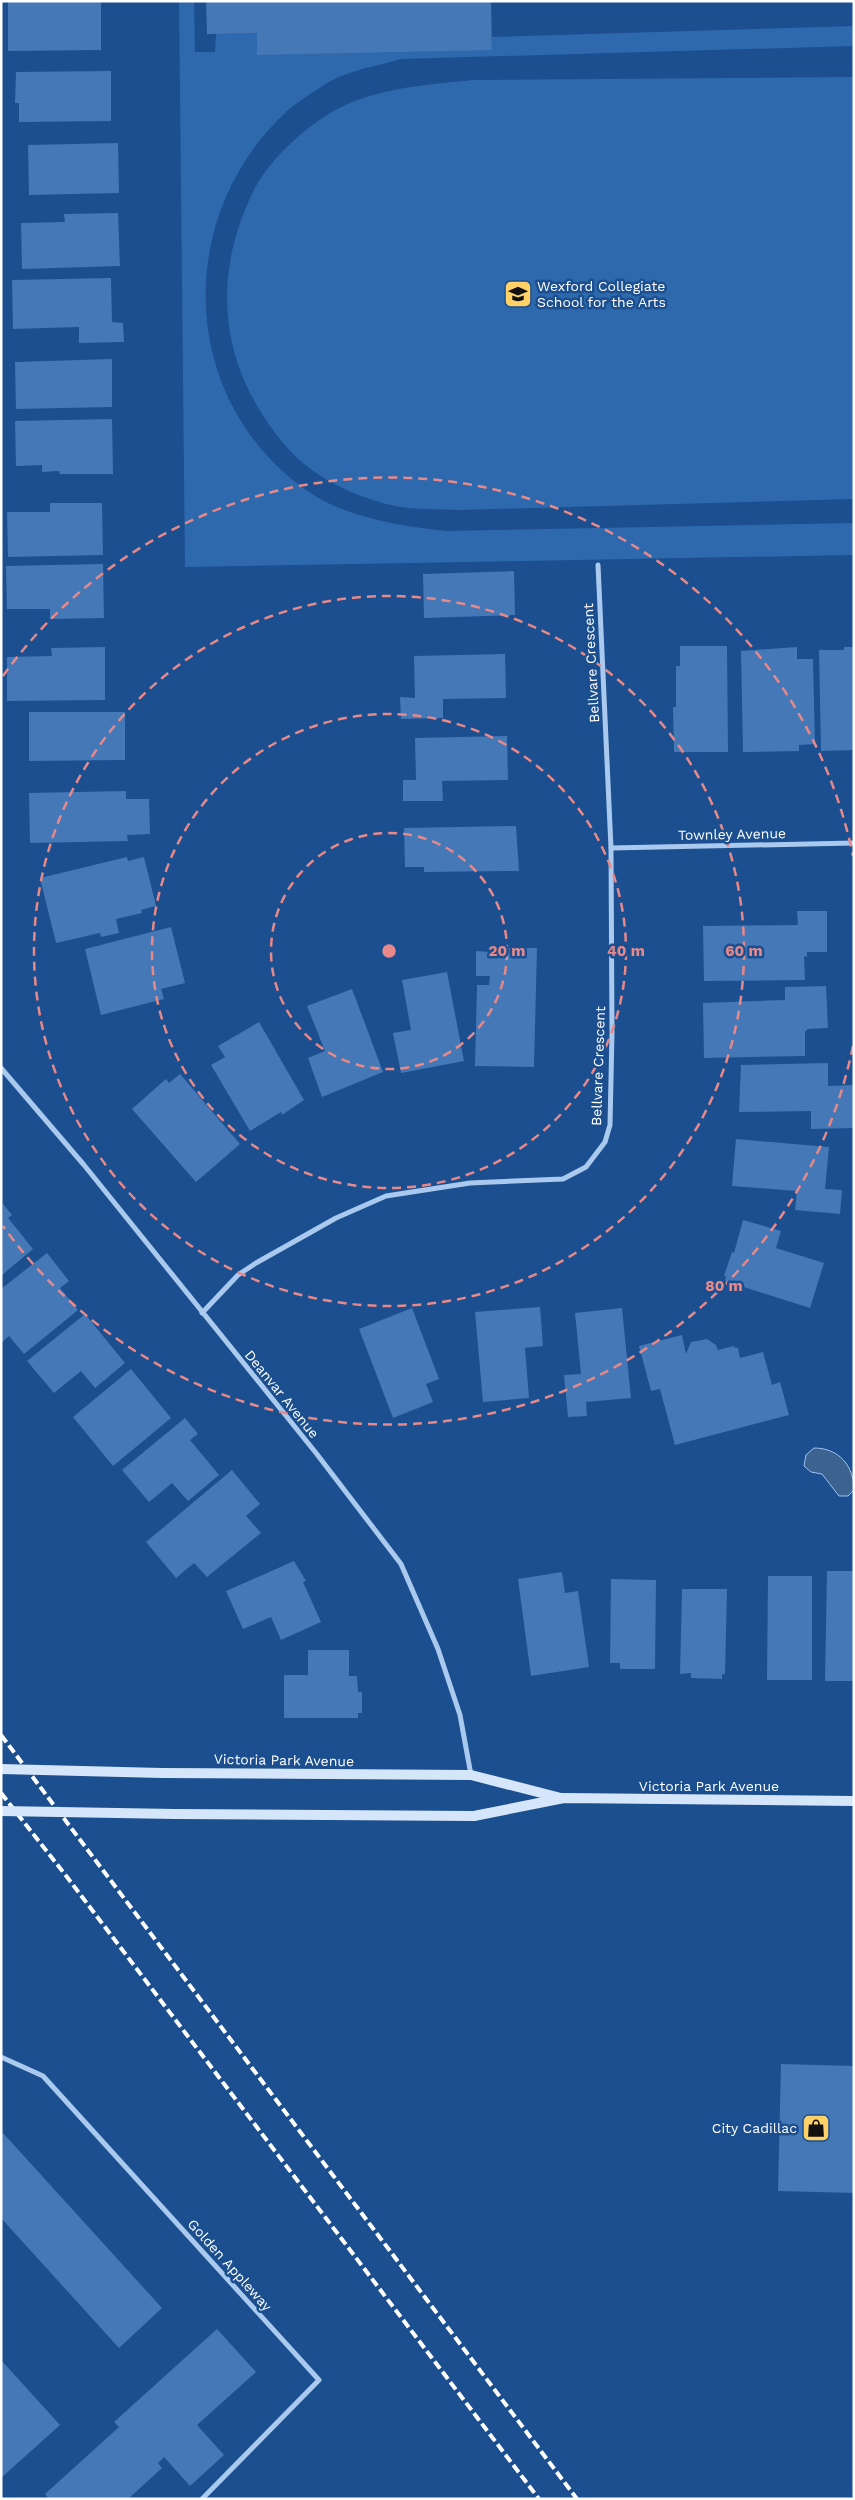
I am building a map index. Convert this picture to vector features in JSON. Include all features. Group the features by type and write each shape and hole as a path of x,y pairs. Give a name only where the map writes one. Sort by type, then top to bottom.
{"main road":[{"name":"Victoria Park Avenue","path":"1,1769 162,1773 471,1776 564,1798"},
{"name":"Victoria Park Avenue","path":"1,1811 474,1816 564,1798 854,1801"}],"street":[{"name":"Bellvare Crescent","path":"202,1313 238,1275 256,1262 336,1218 386,1196 470,1183 564,1179 586,1167 605,1142 610,1125 612,1033 611,848 598,565"},
{"name":"Townley Avenue","path":"611,848 854,843"},
{"name":"Deanvar Avenue","path":"1,1068 84,1165 316,1453 401,1564 438,1648 460,1715 471,1776"},
{"name":"Golden Appleway","path":"1,2057 43,2076 319,2380 202,2499"}],"shaded area":[{"path":"179,1 194,1 195,52 215,52 216,33 257,33 492,50 492,37 854,26 854,46 401,59 361,69 339,77 327,83 286,112 249,155 223,204 209,255 206,308 215,361 235,410 266,454 309,492 340,508 393,523 446,531 854,523 854,555 185,567"},
{"name":"Wexford Collegiate School for the Arts","path":"854,77 854,499 459,510 395,506 373,500 341,487 305,465 285,446 274,432 249,390 238,363 230,335 227,307 232,251 240,222 258,182 275,160 305,131 343,106 379,93 398,89 473,80"},
{"path":"814,1448 831,1451 838,1455 848,1466 854,1490 848,1496 839,1496 822,1474 811,1472 804,1466 806,1455"}],"building":[{"path":"8,1 101,1 101,50 8,51"},
{"path":"206,1 491,1 492,50 257,55 257,33 207,34"},
{"path":"111,71 111,121 19,122 19,103 15,103 16,72"},
{"path":"118,143 119,193 29,195 28,145"},
{"path":"118,213 120,266 22,269 21,223 65,222 64,214"},
{"path":"111,278 112,322 123,323 124,342 79,343 79,327 13,329 12,280"},
{"path":"112,359 112,407 16,409 15,362"},
{"path":"112,419 113,474 60,474 59,471 42,472 42,465 16,466 15,421"},
{"path":"50,503 102,503 103,555 8,557 7,512 50,512"},
{"path":"103,564 104,618 50,619 50,609 7,609 6,566"},
{"path":"514,571 515,615 424,618 423,574"},
{"path":"680,646 727,646 728,752 674,752 673,707 676,707 676,666 680,666"},
{"path":"105,647 105,700 7,701 7,657 52,656 51,648"},
{"path":"797,647 797,659 813,659 815,744 799,745 799,751 743,752 741,651"},
{"path":"844,647 854,647 854,750 821,751 819,650 844,650"},
{"path":"505,654 506,698 443,699 443,718 401,719 400,697 415,698 414,656"},
{"path":"29,712 125,712 125,760 29,761"},
{"path":"507,736 508,780 442,781 443,801 403,801 403,780 416,780 415,738"},
{"path":"126,791 126,799 149,799 150,834 127,835 128,841 30,843 29,793"},
{"path":"516,826 519,871 424,872 424,867 405,867 404,828"},
{"path":"127,857 128,861 144,857 156,906 141,910 142,913 116,919 119,933 101,937 100,933 56,943 40,878"},
{"path":"797,911 827,911 827,952 807,952 807,957 804,956 805,980 704,981 703,926 798,925"},
{"path":"171,927 185,983 161,989 164,999 101,1015 85,949"},
{"path":"490,948 537,948 534,1067 475,1066 477,985 489,985 490,976 476,976 476,951 490,952"},
{"path":"447,972 464,1061 401,1073 393,1033 411,1030 402,980"},
{"path":"826,986 828,1028 807,1029 805,1031 805,1056 704,1058 703,1003 785,1000 785,987"},
{"path":"352,989 383,1072 322,1097 308,1058 325,1051 307,1006"},
{"path":"259,1022 304,1100 282,1115 281,1112 250,1131 211,1065 225,1057 218,1046"},
{"path":"828,1063 828,1086 853,1085 854,1128 811,1129 811,1111 739,1112 741,1065"},
{"path":"180,1074 240,1144 196,1182 132,1109 166,1079 169,1083"},
{"path":"736,1139 829,1147 825,1189 842,1190 840,1214 795,1210 797,1191 732,1186"},
{"path":"3,1204 12,1215 8,1218 33,1249 2,1275"},
{"path":"743,1220 781,1231 776,1248 824,1263 810,1308 725,1281 726,1276 724,1276 732,1252 734,1253"},
{"path":"47,1253 69,1281 60,1288 78,1310 24,1354 9,1336 1,1343 1,1289"},
{"path":"540,1307 543,1346 525,1348 529,1398 483,1402 475,1312"},
{"path":"412,1308 439,1379 426,1384 433,1402 393,1418 359,1329"},
{"path":"622,1308 631,1398 586,1402 587,1416 568,1417 564,1375 581,1374 575,1313"},
{"path":"85,1314 125,1363 95,1388 81,1371 54,1393 27,1361"},
{"path":"682,1335 686,1354 691,1342 707,1339 716,1345 718,1350 734,1346 738,1348 740,1358 763,1352 772,1385 780,1382 789,1415 675,1445 660,1389 651,1391 639,1346"},
{"path":"131,1369 171,1418 113,1466 73,1417"},
{"path":"185,1418 198,1434 190,1440 219,1475 188,1501 172,1483 149,1502 122,1470"},
{"path":"232,1470 260,1504 246,1516 261,1533 207,1577 194,1563 176,1578 146,1542"},
{"path":"294,1561 306,1581 303,1582 321,1622 281,1640 271,1617 243,1629 226,1591"},
{"path":"827,1571 854,1571 854,1681 825,1681"},
{"path":"562,1572 565,1593 578,1591 589,1667 531,1676 518,1579"},
{"path":"768,1576 812,1576 812,1680 767,1680"},
{"path":"611,1579 656,1580 655,1669 620,1669 620,1663 610,1663"},
{"path":"682,1589 727,1589 725,1674 722,1674 722,1679 691,1678 691,1673 680,1674"},
{"path":"308,1650 349,1650 349,1676 357,1676 358,1692 362,1692 362,1713 358,1713 358,1718 284,1718 284,1675 308,1675"},
{"name":"City Cadillac","path":"781,2064 854,2066 854,2193 778,2191"},
{"path":"3,2133 162,2308 119,2348 1,2218 1,2135"},
{"path":"217,2329 256,2372 197,2425 224,2455 190,2486 164,2457 158,2463 162,2468 128,2499 49,2499 45,2494 119,2427 114,2422"},
{"path":"1,2360 60,2425 1,2478"}],"railway":[{"path":"1,1735 577,2499"},
{"path":"1,1793 67,1877 539,2499"}],"place":[{"name":"Wexford Collegiate School for the Arts","path":"518,294"},
{"name":"City Cadillac","path":"816,2128"}]}
